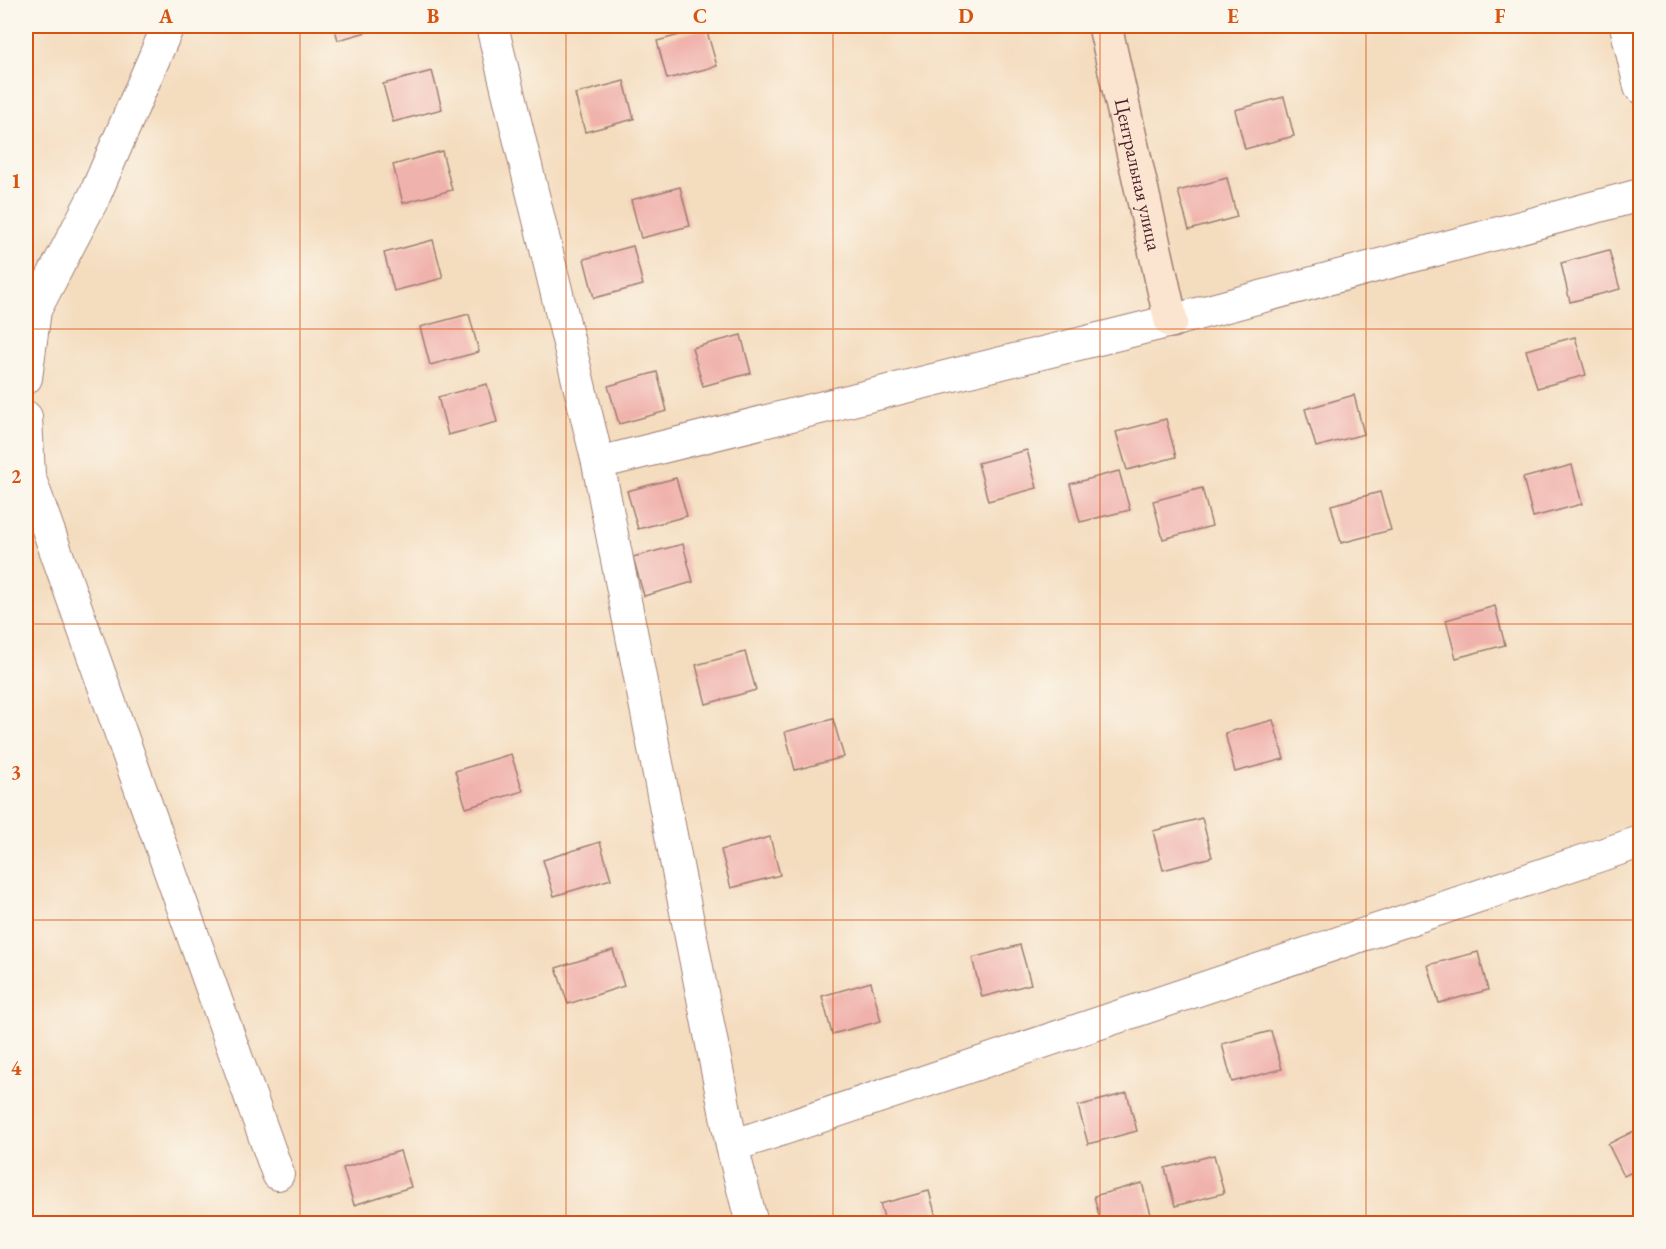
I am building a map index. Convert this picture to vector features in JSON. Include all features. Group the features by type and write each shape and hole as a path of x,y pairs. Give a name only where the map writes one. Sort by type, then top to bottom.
{"street":[{"path":"26,378 35,310 94,197 168,26"},
{"path":"492,26 598,463 732,1146 752,1224"},
{"name":"Центральная улица","path":"1105,26 1172,321"},
{"path":"1626,26 1641,87"},
{"path":"598,463 1172,321 1641,195"},
{"path":"26,417 30,476 278,1174"},
{"path":"732,1146 1641,842"}],"building":[{"path":"334,26 388,26 338,40"},
{"path":"706,28 717,66 667,79 657,41"},
{"path":"432,71 442,109 393,122 383,84"},
{"path":"624,81 634,119 585,132 575,94"},
{"path":"1284,97 1294,136 1245,149 1235,110"},
{"path":"442,151 452,190 403,203 393,165"},
{"path":"1227,178 1237,217 1189,230 1178,191"},
{"path":"680,187 690,226 641,238 631,200"},
{"path":"433,240 443,278 394,291 384,253"},
{"path":"633,246 643,285 594,298 584,259"},
{"path":"1609,250 1620,289 1570,302 1561,263"},
{"path":"469,314 479,352 430,365 420,327"},
{"path":"741,335 751,373 703,386 692,348"},
{"path":"1575,337 1586,375 1537,388 1526,350"},
{"path":"657,372 667,411 619,424 608,386"},
{"path":"487,384 497,422 448,435 438,397"},
{"path":"1354,395 1364,434 1316,447 1305,409"},
{"path":"1166,419 1176,457 1127,470 1116,432"},
{"path":"1027,450 1037,488 988,501 978,463"},
{"path":"1572,465 1582,504 1533,517 1523,478"},
{"path":"1119,471 1130,510 1080,522 1070,484"},
{"path":"676,478 687,516 638,529 627,491"},
{"path":"1202,488 1212,526 1163,539 1153,501"},
{"path":"1380,492 1391,530 1341,543 1331,505"},
{"path":"683,544 693,582 644,596 633,557"},
{"path":"1495,606 1505,645 1456,658 1446,620"},
{"path":"745,652 756,690 706,704 696,665"},
{"path":"833,719 844,757 795,770 785,732"},
{"path":"1273,720 1284,759 1235,772 1225,733"},
{"path":"511,754 523,791 466,808 455,771"},
{"path":"1202,818 1212,857 1163,870 1153,831"},
{"path":"770,837 780,875 731,888 721,850"},
{"path":"600,842 611,879 554,896 543,860"},
{"path":"1020,945 1031,984 982,997 972,958"},
{"path":"613,950 624,986 568,1004 556,968"},
{"path":"1478,952 1488,990 1439,1003 1428,965"},
{"path":"871,982 881,1021 832,1034 822,996"},
{"path":"1271,1031 1282,1069 1232,1082 1222,1044"},
{"path":"1127,1093 1137,1131 1088,1144 1078,1106"},
{"path":"1640,1128 1640,1168 1624,1176 1608,1144"},
{"path":"400,1151 411,1187 354,1205 343,1168"},
{"path":"1214,1155 1224,1193 1175,1206 1165,1168"},
{"path":"1142,1183 1153,1221 1144,1224 1101,1224 1094,1196"},
{"path":"929,1191 938,1224 886,1224 880,1204"}]}
